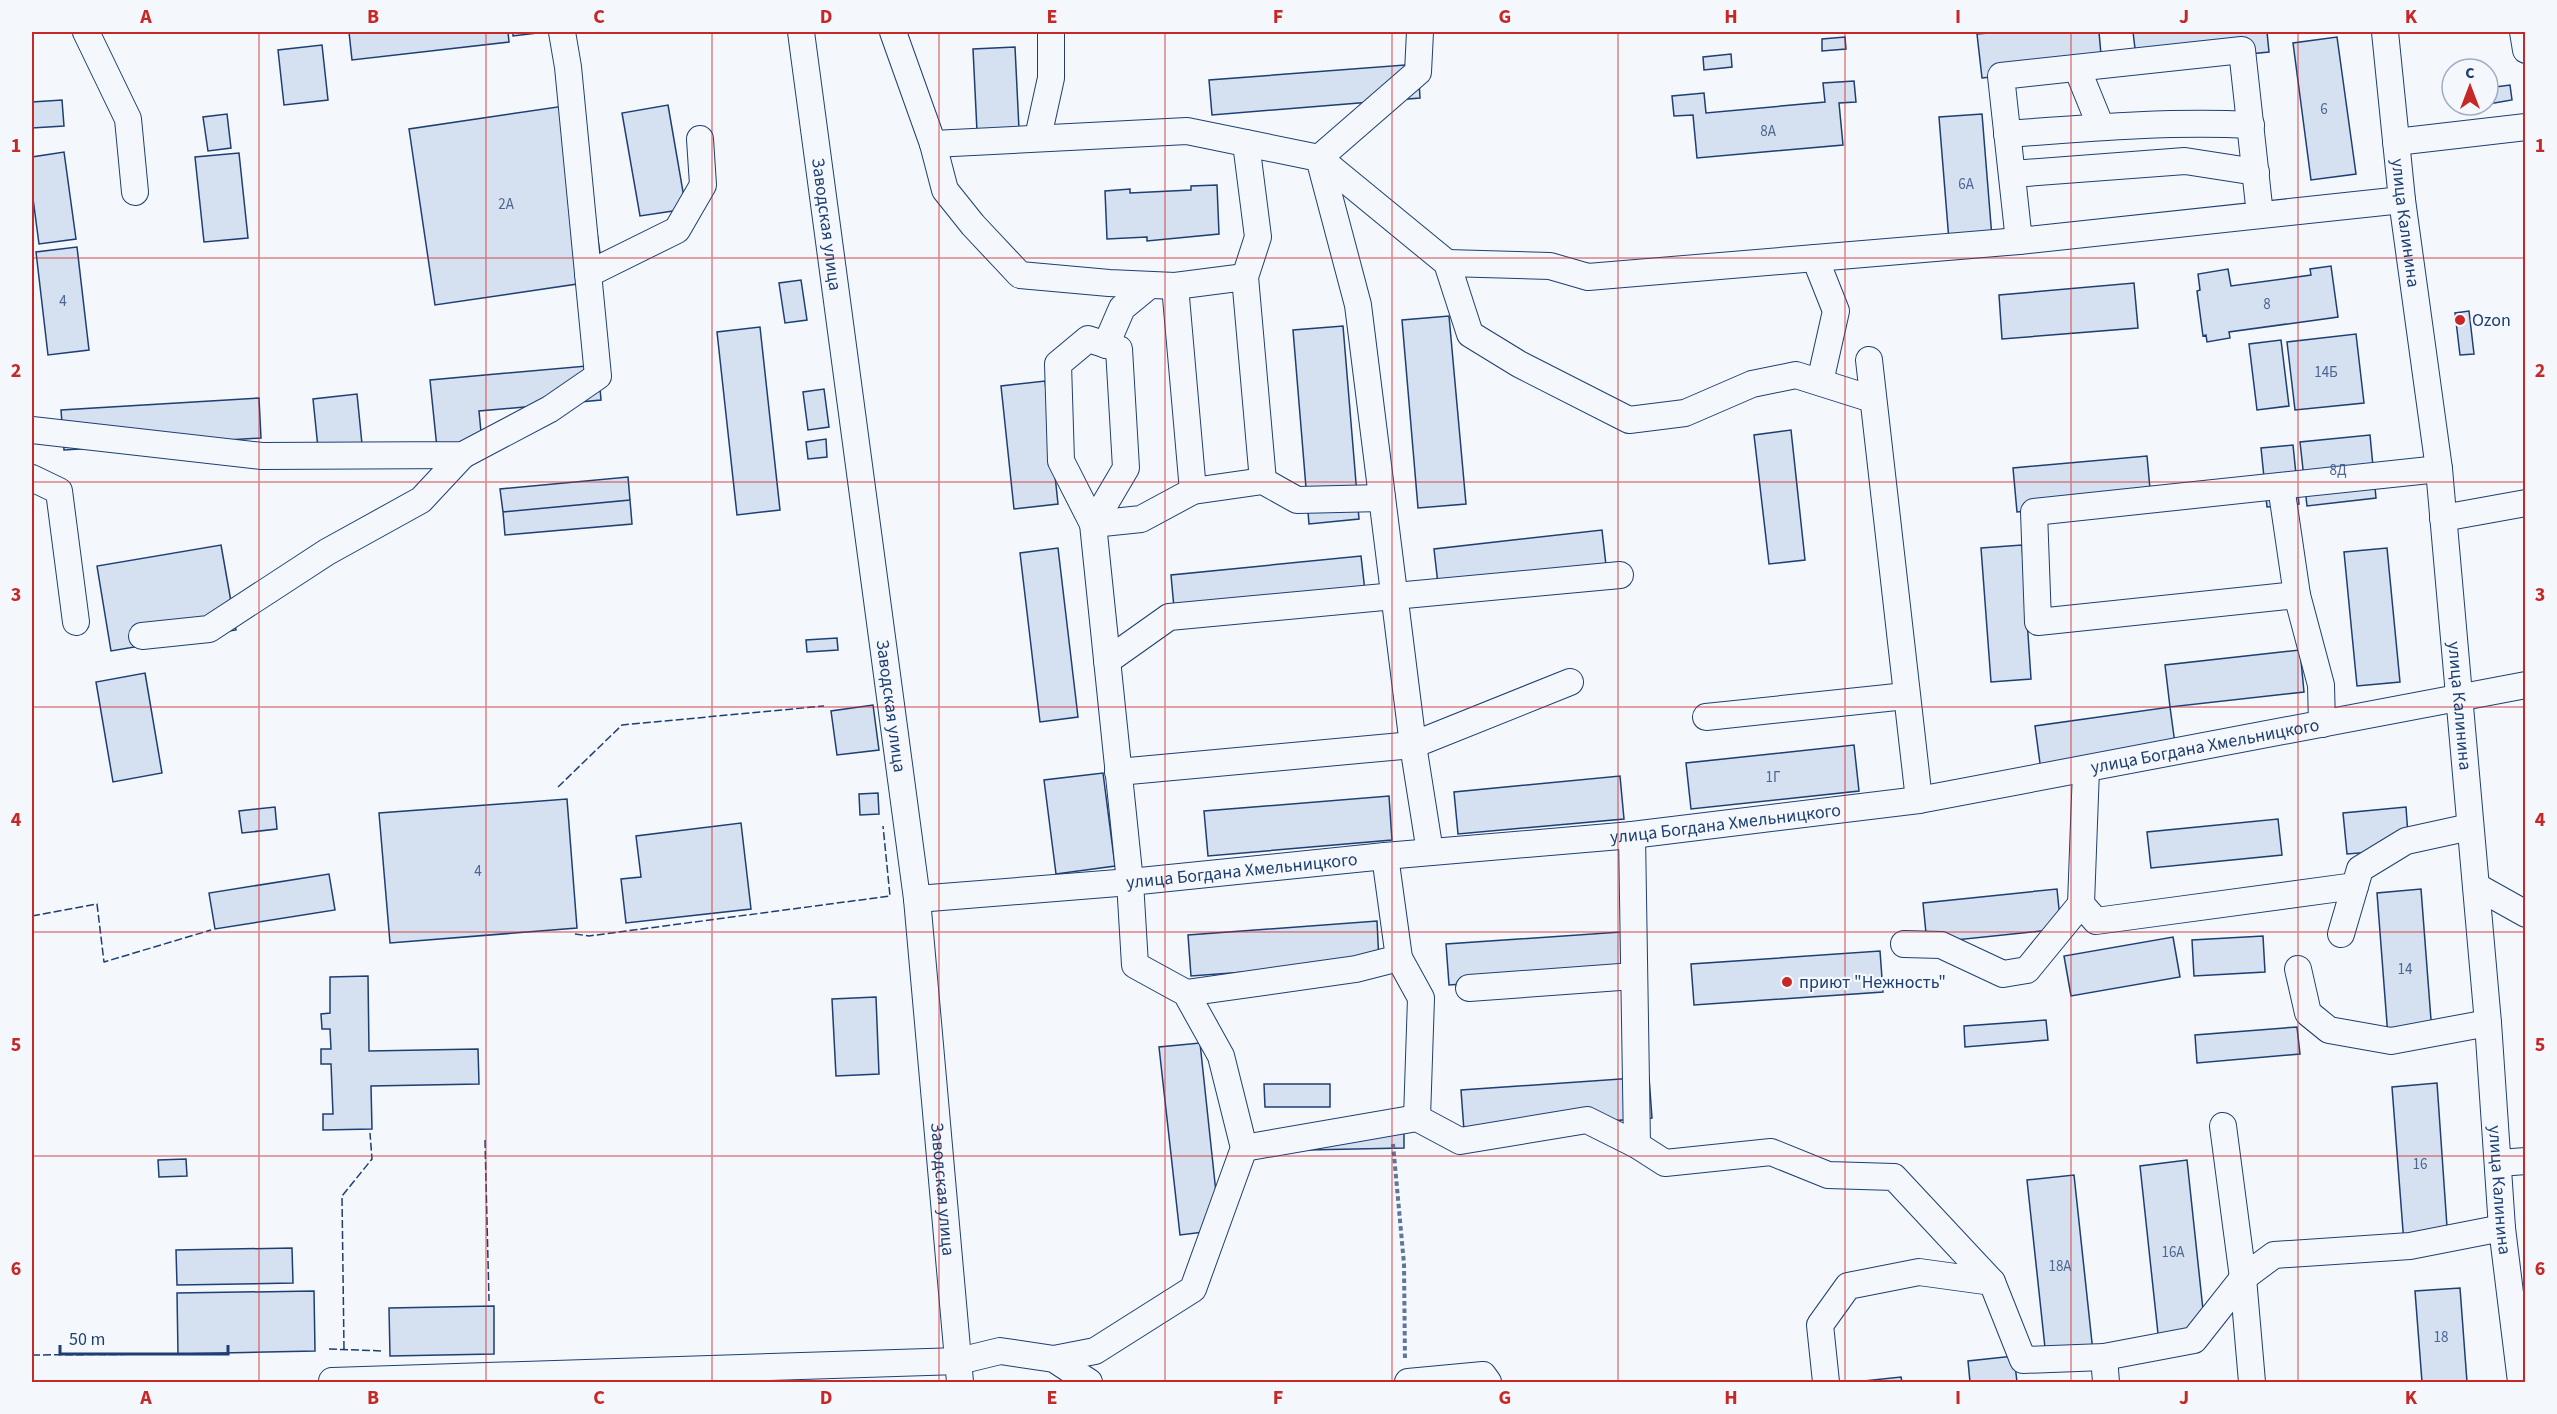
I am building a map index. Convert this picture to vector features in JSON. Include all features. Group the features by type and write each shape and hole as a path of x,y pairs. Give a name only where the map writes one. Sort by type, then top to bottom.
{"street":[{"path":"86,32 128,119 135,192"},
{"path":"142,636 209,629 327,552 421,500 462,454 550,409 598,376 568,67 562,32"},
{"name":"Заводская улица","path":"801,32 917,899 959,1372"},
{"path":"893,32 933,144 945,190 973,225 1020,275 1175,286 1245,277"},
{"path":"1038,137 1051,78 1051,32"},
{"path":"1319,158 1418,72 1420,32"},
{"name":"улица Калинина","path":"2385,32 2402,200 2439,469 2488,1023 2502,1228 2521,1382"},
{"path":"2523,32 2526,50"},
{"path":"2019,241 2001,76 2242,50 2260,215"},
{"path":"2077,68 2101,127"},
{"path":"2007,134 2101,127 2217,123 2250,125"},
{"path":"2396,142 2526,127"},
{"path":"933,144 1187,130 1319,158 1447,263 1470,334 1519,364 1629,420 1685,413 1752,384 1796,375 1872,399"},
{"path":"588,274 676,230 703,185 700,139"},
{"path":"1246,143 1258,237 1245,277 1263,481"},
{"path":"1319,158 1358,305 1413,745 1430,852"},
{"path":"2012,174 2185,160 2256,172"},
{"path":"1447,263 1550,266 1588,277 2019,241 2402,200"},
{"path":"1815,258 1836,312 1820,382"},
{"path":"1106,345 1122,308 1150,285"},
{"path":"1175,286 1193,491"},
{"path":"332,1381 959,1372 1000,1351 1054,1359 1095,1351 1193,1289 1244,1148 1221,1056 1186,993 1135,965 1130,882 1093,524 1061,461 1058,364 1088,339 1119,349 1126,468 1093,524"},
{"path":"1869,360 1918,800"},
{"path":"32,430 262,456 462,454"},
{"path":"2297,595 2038,622 2034,512 2439,469"},
{"path":"32,478 58,491 76,622"},
{"path":"1093,524 1141,519 1193,491 1263,481 1297,500 1382,498"},
{"path":"2281,486 2297,595 2321,685 2322,724"},
{"path":"2443,518 2526,503"},
{"path":"1107,661 1169,617 1620,575"},
{"path":"1118,772 1413,745 1570,682"},
{"name":"улица Богдана Хмельницкого","path":"917,899 1130,882 1385,856 1632,835 1918,800 2526,685"},
{"path":"1706,717 1906,696"},
{"path":"1904,944 1941,945 2003,974 2027,970 2081,904 2086,769"},
{"path":"2341,934 2360,869 2406,841 2470,827"},
{"path":"1632,835 1637,1145"},
{"path":"1385,856 1400,958 1421,998 1417,1118"},
{"path":"2081,904 2096,921 2355,886"},
{"path":"2476,886 2526,914"},
{"path":"1186,993 1356,969 1400,958"},
{"path":"2298,969 2308,1013 2329,1030 2391,1041 2488,1023"},
{"path":"1469,988 1634,976"},
{"path":"1244,1148 1417,1118 1460,1141 1587,1120 1665,1162 1771,1152 1828,1175 1894,1177 1992,1282 2023,1360 2104,1357 2194,1340 2243,1278 2274,1255 2410,1246 2502,1228"},
{"path":"2223,1126 2243,1278 2252,1383"},
{"path":"2499,1163 2526,1161"},
{"path":"1826,1383 1820,1325 1848,1286 1919,1272 1992,1282"},
{"path":"2104,1357 2106,1383"},
{"path":"1054,1359 1089,1383"},
{"path":"1406,1377 1483,1375 1488,1383"},
{"path":"2521,1382 2526,1382"}],"path":[{"path":"1391,1123 1404,1264 1406,1377"}],"building":[{"path":"349,32 508,32 509,42 352,60"},
{"path":"513,32 546,32 513,36"},
{"path":"2099,32 2102,66 1982,78 1977,34"},
{"path":"2133,32 2267,32 2269,52 2137,65"},
{"path":"1845,37 1846,49 1822,51 1822,39"},
{"path":"2337,37 2356,174 2311,180 2293,43"},
{"path":"322,45 328,100 284,105 278,50"},
{"path":"1015,47 1020,150 978,152 973,49"},
{"path":"1731,54 1732,67 1704,70 1703,57"},
{"path":"1418,64 1420,98 1212,115 1209,80"},
{"path":"1854,81 1856,102 1839,103 1843,145 1697,158 1693,115 1674,116 1672,96 1704,93 1706,113 1825,102 1823,83"},
{"path":"2510,85 2512,100 2500,102 2500,86"},
{"path":"62,100 64,126 32,128 32,102"},
{"path":"578,104 604,280 435,305 409,129"},
{"path":"668,105 686,209 640,216 622,113"},
{"path":"227,114 231,148 208,151 203,117"},
{"path":"1982,114 1993,250 1950,253 1939,117"},
{"path":"64,152 76,239 39,244 32,191 32,157"},
{"path":"239,153 248,238 204,242 195,157"},
{"path":"1217,185 1219,234 1147,241 1147,237 1107,239 1105,191 1130,189 1130,193 1191,190 1191,186"},
{"path":"77,247 89,350 48,355 36,252"},
{"path":"2331,266 2338,317 2229,332 2230,338 2207,342 2206,335 2203,336 2197,291 2200,290 2198,274 2228,269 2231,286 2311,275 2310,269"},
{"path":"801,280 807,320 785,323 779,283"},
{"path":"2134,283 2138,328 2002,339 1999,295"},
{"path":"2469,311 2474,354 2460,355 2455,313"},
{"path":"1449,316 1466,504 1418,508 1402,320"},
{"path":"1343,326 1359,519 1309,524 1293,330"},
{"path":"760,327 780,510 737,515 717,332"},
{"path":"2356,334 2364,403 2295,410 2287,342"},
{"path":"2281,340 2289,406 2257,410 2249,344"},
{"path":"598,365 601,400 479,411 483,453 438,458 430,380"},
{"path":"1045,381 1058,504 1014,509 1001,386"},
{"path":"824,389 829,427 808,430 803,392"},
{"path":"357,394 363,454 319,458 313,399"},
{"path":"259,398 261,438 64,450 61,410"},
{"path":"1791,430 1805,560 1769,564 1754,435"},
{"path":"2370,435 2376,498 2307,506 2300,442"},
{"path":"826,439 827,457 808,459 806,442"},
{"path":"2293,445 2299,504 2267,507 2261,448"},
{"path":"2147,456 2151,500 2017,512 2013,468"},
{"path":"628,477 630,500 503,512 500,489"},
{"path":"630,500 632,524 505,535 503,512"},
{"path":"1602,530 1607,574 1439,593 1434,549"},
{"path":"221,545 236,630 111,651 97,566"},
{"path":"2022,545 2031,679 1991,682 1981,548"},
{"path":"1058,548 1078,717 1040,722 1020,553"},
{"path":"2387,548 2400,682 2357,686 2344,552"},
{"path":"1361,556 1366,600 1175,619 1171,575"},
{"path":"837,638 838,650 807,652 806,640"},
{"path":"2300,650 2304,692 2170,707 2165,665"},
{"path":"145,673 162,773 113,782 96,682"},
{"path":"873,705 879,750 837,755 831,711"},
{"path":"2170,707 2176,751 2041,771 2035,726"},
{"path":"1854,745 1859,791 1691,809 1686,763"},
{"path":"1103,773 1115,866 1056,874 1044,780"},
{"path":"1620,776 1624,819 1458,834 1454,792"},
{"path":"878,793 879,814 860,815 859,794"},
{"path":"1389,796 1392,840 1208,856 1204,811"},
{"path":"567,799 577,928 390,943 379,813"},
{"path":"275,807 277,829 242,833 239,811"},
{"path":"2406,807 2409,849 2347,854 2343,813"},
{"path":"2278,819 2282,855 2151,868 2147,832"},
{"path":"741,823 751,909 626,923 621,879 641,877 636,836"},
{"path":"329,874 335,910 215,929 209,893"},
{"path":"2057,889 2061,929 1927,943 1923,903"},
{"path":"2421,889 2433,1046 2389,1050 2377,893"},
{"path":"1377,921 1379,962 1191,976 1188,935"},
{"path":"1635,931 1638,972 1449,985 1446,944"},
{"path":"2263,936 2265,972 2194,976 2192,940"},
{"path":"2173,937 2180,977 2071,996 2064,956"},
{"name":"приют \"Нежность\"","path":"1880,951 1883,992 1694,1005 1691,964"},
{"path":"368,976 369,1051 478,1049 479,1084 371,1086 372,1129 323,1130 323,1114 333,1114 331,1064 321,1064 321,1049 331,1049 330,1029 322,1029 321,1014 330,1013 330,977"},
{"path":"876,997 879,1074 836,1076 832,999"},
{"path":"2046,1020 2048,1040 1965,1047 1964,1026"},
{"path":"2297,1027 2300,1054 2197,1063 2195,1035"},
{"path":"1200,1043 1220,1230 1180,1235 1159,1047"},
{"path":"1649,1077 1652,1118 1464,1131 1461,1090"},
{"path":"2437,1083 2448,1241 2404,1244 2392,1087"},
{"path":"1264,1084 1330,1084 1330,1107 1265,1107"},
{"path":"1404,1129 1404,1148 1251,1151 1250,1133"},
{"path":"186,1159 187,1176 159,1177 158,1160"},
{"path":"2187,1160 2206,1338 2159,1343 2140,1166"},
{"path":"2074,1175 2093,1352 2046,1357 2027,1180"},
{"path":"292,1248 293,1283 177,1285 176,1250"},
{"path":"2460,1288 2467,1382 2422,1382 2415,1291"},
{"path":"314,1291 315,1351 178,1354 177,1293"},
{"path":"494,1306 494,1354 390,1356 389,1308"},
{"path":"2014,1356 2017,1382 1970,1382 1968,1361"},
{"path":"1901,1377 1902,1382 1854,1382"}],"fence":[{"path":"558,787 622,725 824,706"},
{"path":"575,934 589,936 890,896 883,826"},
{"path":"32,916 97,904 104,962 211,930"},
{"path":"344,1349 342,1196 372,1159 370,1133"},
{"path":"485,1140 489,1301"},
{"path":"329,1349 384,1351"},
{"path":"32,1355 176,1354"}],"place":[{"name":"Ozon","path":"2460,320"},
{"name":"приют \"Нежность\"","path":"1787,982"}]}
